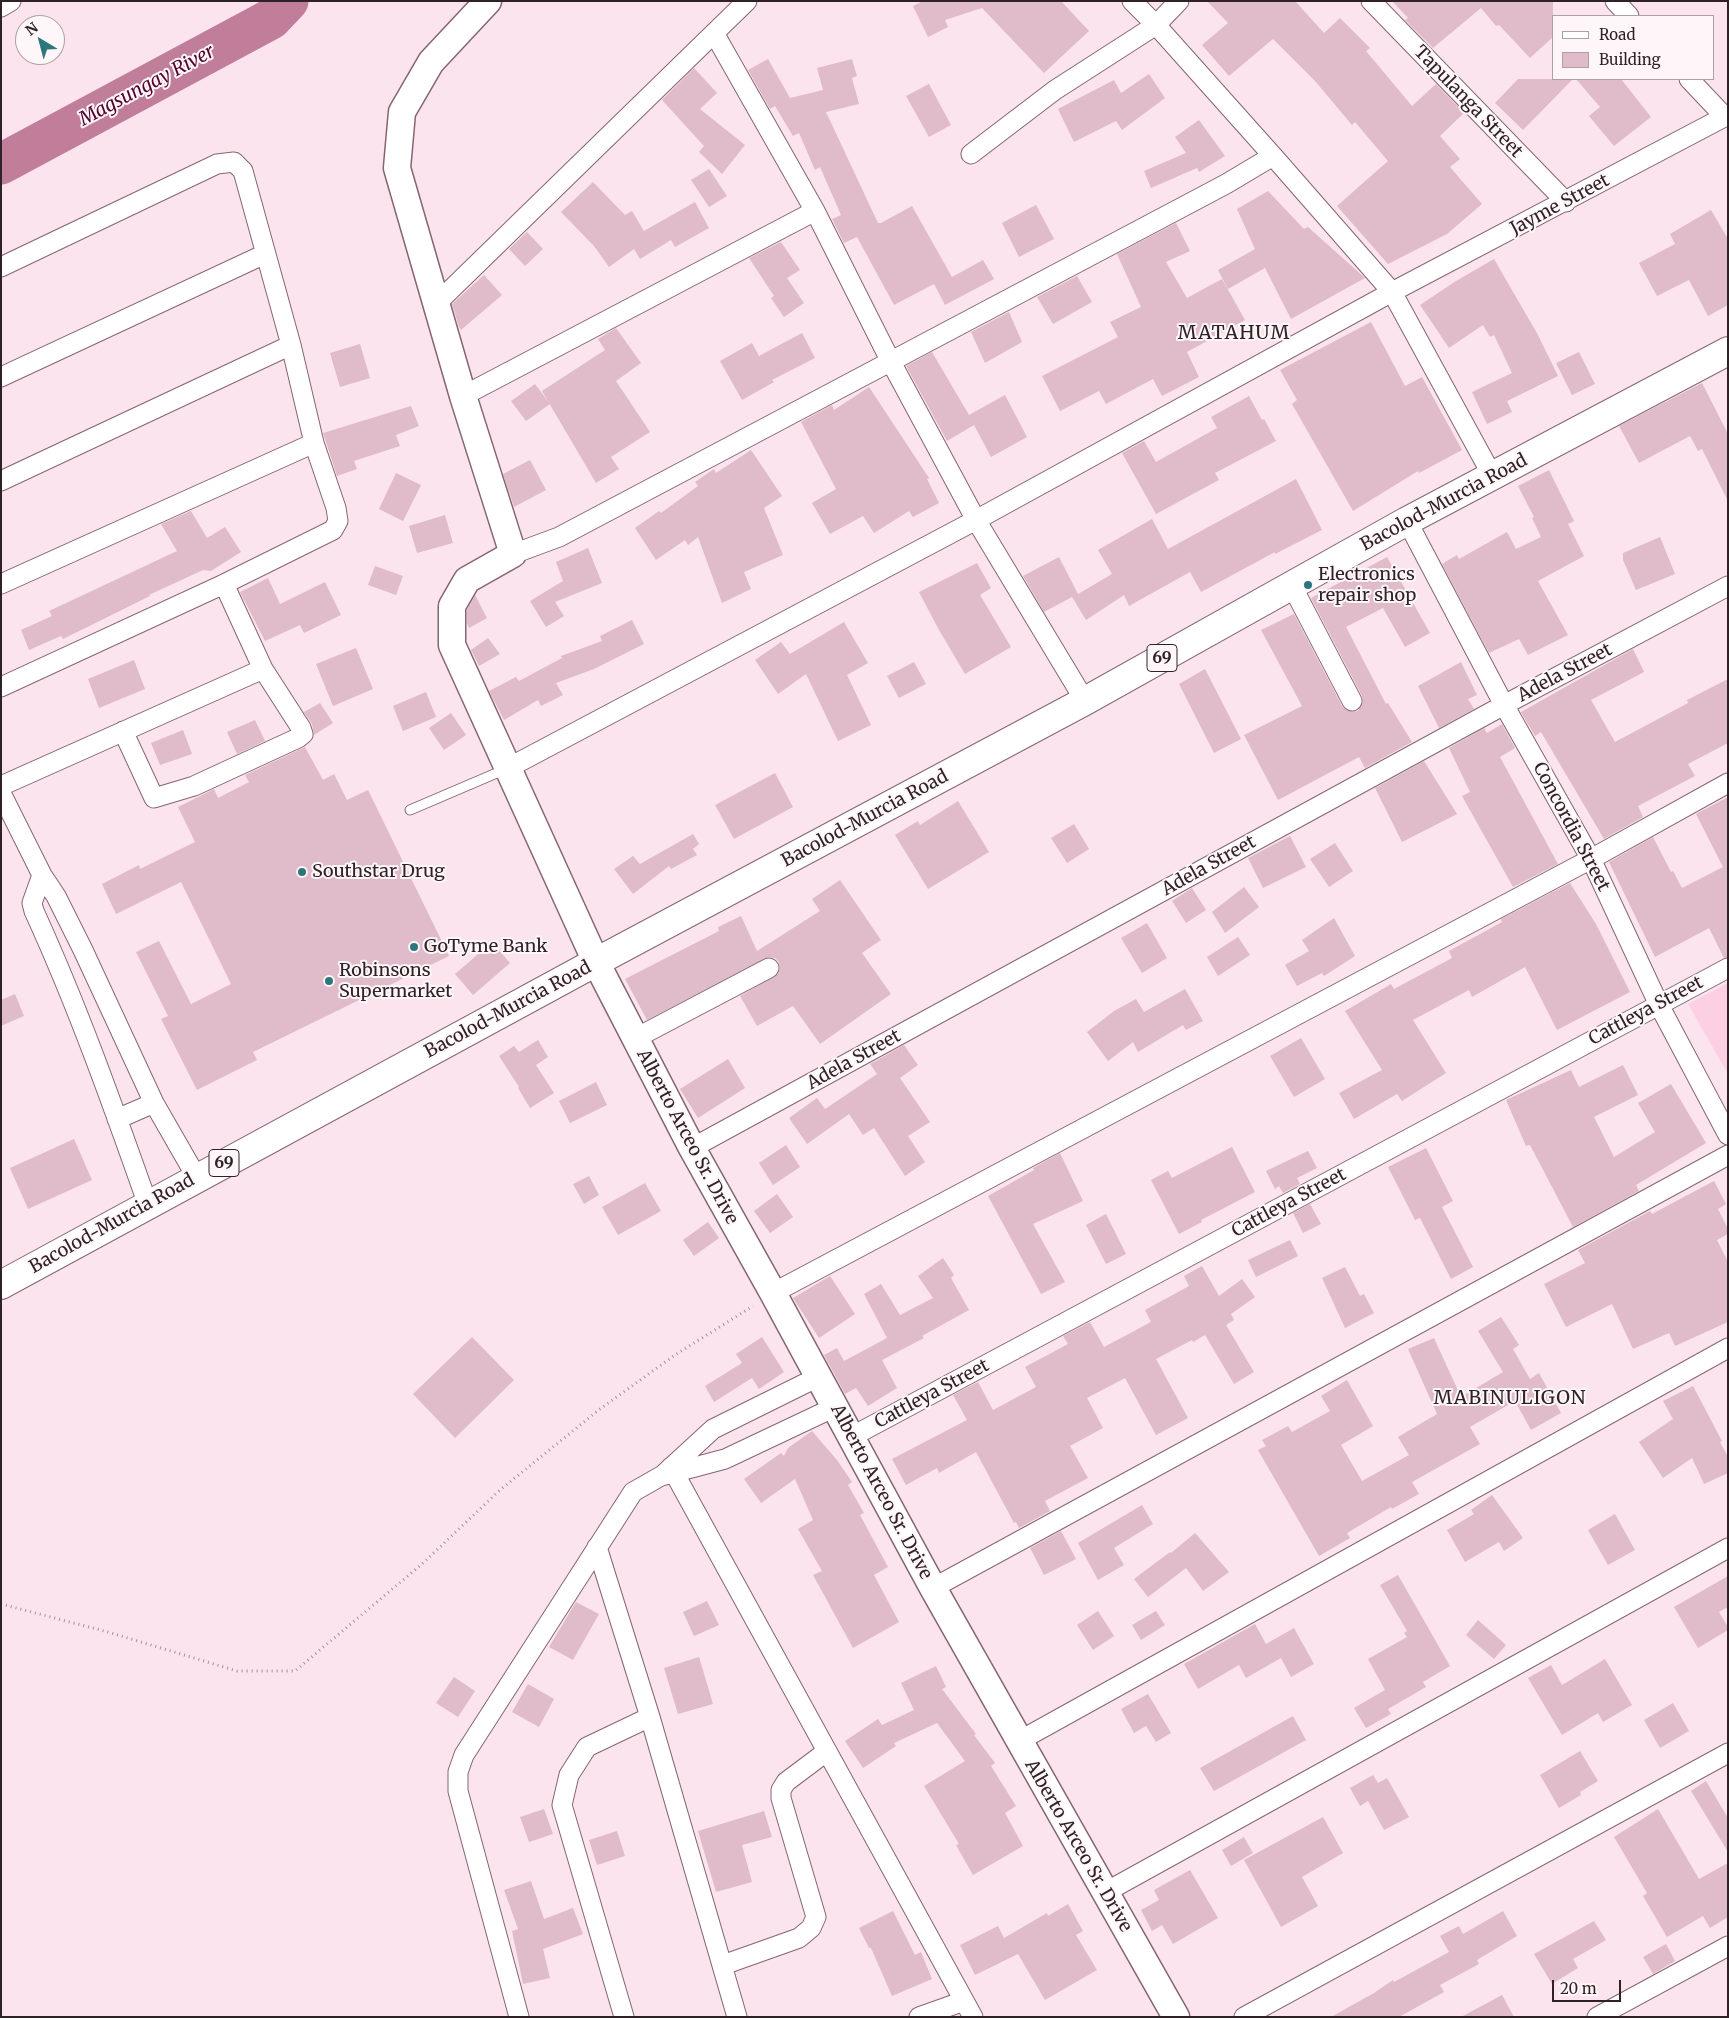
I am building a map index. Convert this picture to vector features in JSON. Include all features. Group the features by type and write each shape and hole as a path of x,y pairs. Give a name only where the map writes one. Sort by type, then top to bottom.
{"main road":[{"name":"Bacolod-Murcia Road","path":"1,1285 596,962 1085,701 1407,521 1728,351"}],"street":[{"path":"1,7 11,1"},
{"path":"488,1 431,62 402,112 398,168 463,396 513,554 559,537 1226,184 1273,156"},
{"path":"437,303 747,1"},
{"path":"1132,1 1156,25 1392,292 1493,477"},
{"path":"971,154 1055,90 1156,25 1179,1"},
{"name":"Tapulanga Street","path":"1371,1 1566,202"},
{"path":"1615,1 1628,15"},
{"path":"714,33 815,212 891,362 976,520 1085,701"},
{"path":"1690,80 1726,116"},
{"name":"Jayme Street","path":"508,768 976,520 1392,292 1726,116"},
{"path":"1,266 217,164 234,162 243,171 290,345 314,444 336,508 338,521 333,530 224,584 1,687"},
{"path":"463,396 815,212"},
{"path":"1,377 265,254"},
{"path":"1,481 290,345"},
{"path":"1,584 314,444"},
{"name":"Concordia Street","path":"1407,521 1504,705 1591,859 1659,1005 1728,1135"},
{"name":"Alberto Arceo Sr. Drive","path":"513,554 467,580 452,606 452,645 596,962 634,1039 933,1588 1104,1893 1176,2017"},
{"path":"123,731 154,798 194,786 303,734 302,728 263,669 224,584"},
{"path":"1292,586 1352,701"},
{"name":"Adela Street","path":"692,1148 1504,705 1728,586"},
{"path":"1,786 263,669"},
{"path":"773,1293 1591,859 1728,783"},
{"path":"1,793 42,875 56,896 83,950 154,1103 197,1178"},
{"path":"42,875 32,903 56,960 148,1205"},
{"path":"56,960 83,950"},
{"path":"634,1039 769,968"},
{"name":"Cattleya Street","path":"851,1437 1728,968"},
{"path":"117,1119 154,1103"},
{"path":"933,1588 1728,1155"},
{"path":"1019,1741 1728,1348"},
{"path":"669,1472 713,1429 818,1377"},
{"path":"519,2017 458,1791 458,1772 464,1755 632,1492 669,1472 725,1459 835,1407"},
{"path":"669,1472 969,2009 919,2017"},
{"path":"597,1547 650,1717 737,2017"},
{"path":"1104,1893 1728,1548"},
{"path":"624,2017 562,1806 569,1775 586,1747 650,1717"},
{"path":"723,1965 799,1938 812,1928 816,1917 781,1798 781,1790 786,1782 826,1752"},
{"path":"1244,2017 1728,1754"},
{"path":"1597,2017 1728,1946"}],"lane":[{"path":"410,810 508,768"}],"path":[{"path":"1,1604 108,1632 237,1671 295,1671 422,1564 500,1490 600,1410 676,1355 773,1293"}],"shaded area":[{"path":"1728,983 1728,1074 1688,1004"}],"building":[{"path":"923,1 1061,1 1089,31 1044,73 982,8 945,20 948,27 928,37 913,6"},
{"path":"1207,1 1295,1 1324,33 1340,18 1370,48 1366,51 1412,106 1436,84 1464,113 1440,136 1460,159 1450,167 1482,204 1447,234 1388,264 1337,206 1388,161 1355,122 1352,125 1315,81 1273,39 1229,76 1202,45 1228,23"},
{"path":"1392,1 1553,1 1552,38 1530,58 1499,25 1496,26 1481,8 1433,48 1405,20 1408,18"},
{"path":"768,59 790,98 823,90 817,68 852,59 857,76 852,78 859,104 826,112 878,223 912,206 952,277 983,260 994,279 945,305 934,284 894,305 857,237 844,243 832,219 841,215 820,167 815,170 799,133 793,136 775,106 770,109 748,70"},
{"path":"694,68 717,93 700,109 745,145 722,174 699,152 704,146 662,100"},
{"path":"1149,74 1165,98 1122,130 1116,121 1074,142 1058,109 1114,80 1121,93"},
{"path":"1518,79 1572,80 1523,130 1495,103"},
{"path":"1577,80 1622,80 1651,117 1614,146 1589,116 1600,107"},
{"path":"929,84 951,125 929,137 906,96"},
{"path":"1199,120 1225,156 1199,172 1197,168 1151,188 1144,171 1186,153 1175,137"},
{"path":"709,169 727,196 709,207 691,180"},
{"path":"593,182 625,215 632,211 644,231 695,202 709,228 675,247 671,240 640,259 634,249 609,267 594,246 561,212"},
{"path":"1268,191 1304,229 1308,227 1365,278 1291,319 1265,268 1228,289 1218,270 1255,249 1237,209"},
{"path":"1036,205 1054,239 1019,257 1002,223"},
{"path":"1711,210 1728,239 1728,305 1708,316 1689,280 1657,296 1639,263 1675,244 1670,234"},
{"path":"1176,223 1190,251 1166,262 1187,298 1222,279 1245,320 1187,352 1199,377 1162,396 1153,379 1106,404 1099,391 1060,411 1042,376 1118,337 1110,322 1141,307 1117,254"},
{"path":"527,232 543,249 525,266 509,249"},
{"path":"781,242 800,270 787,278 804,303 784,317 771,298 774,296 749,258"},
{"path":"1494,259 1538,335 1558,376 1507,401 1512,412 1487,424 1472,392 1512,373 1494,335 1490,337 1483,325 1449,348 1420,305"},
{"path":"484,275 502,295 461,330 452,304"},
{"path":"1077,276 1092,302 1053,324 1037,297"},
{"path":"1009,312 1022,342 985,363 971,332"},
{"path":"1371,322 1405,386 1422,377 1462,450 1419,473 1418,471 1353,511 1292,404 1297,400 1280,370"},
{"path":"616,328 641,363 616,381 650,432 611,457 619,469 596,483 542,391 605,350 598,339"},
{"path":"802,333 815,358 772,380 774,382 742,400 720,361 752,343 759,356"},
{"path":"360,344 370,378 340,387 330,353"},
{"path":"932,352 969,415 1005,395 1027,437 991,457 974,425 947,441 906,366"},
{"path":"1579,352 1595,384 1572,395 1556,363"},
{"path":"1702,383 1728,434 1728,501 1702,449 1698,451 1690,436 1639,463 1619,426"},
{"path":"535,384 550,404 526,421 511,401"},
{"path":"869,387 929,478 927,479 939,503 913,517 909,511 874,533 863,516 830,534 812,503 836,489 801,422 832,405 834,410"},
{"path":"1249,396 1276,441 1215,473 1219,480 1156,514 1122,453 1144,441 1156,462 1217,428 1211,417"},
{"path":"411,406 419,426 396,435 400,446 354,461 357,469 337,476 323,433"},
{"path":"751,450 782,496 764,508 783,555 744,572 751,589 722,603 698,537 688,545 685,540 656,560 635,528 659,511 661,513 698,486 695,482 714,469 716,473"},
{"path":"530,460 546,490 514,507 503,474"},
{"path":"1549,470 1574,521 1568,524 1584,556 1538,581 1568,635 1528,655 1519,639 1489,653 1442,564 1457,555 1459,559 1507,532 1516,549 1541,537 1532,518 1534,517 1518,486"},
{"path":"396,473 421,485 403,521 379,509"},
{"path":"1296,479 1322,530 1275,554 1275,552 1201,592 1190,572 1129,606 1124,595 1086,620 1072,597 1044,612 1023,576 1059,557 1078,594 1112,574 1098,550 1152,519 1168,549"},
{"path":"191,511 207,538 225,527 241,552 211,571 203,570 63,639 61,636 29,650 21,630 52,616 49,611 177,551 161,524"},
{"path":"445,515 453,543 417,553 409,526"},
{"path":"1660,537 1675,574 1636,590 1623,560 1623,553"},
{"path":"588,548 602,583 555,602 564,616 546,627 530,601 563,581 556,562"},
{"path":"1387,557 1430,633 1405,647 1383,608 1346,627 1386,704 1388,703 1412,742 1365,768 1359,757 1278,800 1244,735 1302,706 1261,630 1294,614 1342,706 1351,712 1358,711 1363,702 1362,696 1311,598"},
{"path":"977,563 991,588 980,595 1011,647 965,674 919,592"},
{"path":"375,566 403,576 396,595 368,585"},
{"path":"268,578 280,604 325,582 341,615 304,633 300,625 265,641 240,592"},
{"path":"475,595 487,618 469,628 467,610"},
{"path":"632,620 644,644 594,669 556,683 563,695 541,706 538,700 504,720 489,691 516,677 519,681 562,658 561,656 602,641 600,636"},
{"path":"844,622 868,663 847,675 871,725 838,741 806,674 778,694 755,660 781,642 790,654"},
{"path":"488,638 500,654 479,666 471,650"},
{"path":"356,648 373,689 333,706 316,664"},
{"path":"1633,649 1644,672 1591,700 1615,742 1688,703 1687,700 1728,679 1728,743 1688,764 1695,776 1638,806 1643,817 1604,839 1541,732 1535,736 1521,712"},
{"path":"134,660 145,689 99,708 88,679"},
{"path":"914,662 926,684 899,698 887,676"},
{"path":"1461,662 1477,695 1468,699 1474,709 1439,728 1418,686"},
{"path":"1205,669 1241,739 1214,753 1179,684"},
{"path":"426,692 436,717 403,731 393,706"},
{"path":"320,703 333,723 314,735 312,724 304,712"},
{"path":"451,713 466,735 444,750 429,728"},
{"path":"255,720 265,741 237,754 227,732"},
{"path":"1502,724 1515,748 1500,757 1558,864 1513,887 1462,796 1470,792 1449,748 1484,728 1487,733"},
{"path":"183,730 192,754 160,765 151,743"},
{"path":"305,747 323,780 334,774 347,800 368,790 449,956 253,1052 257,1060 197,1090 161,1019 168,1016 136,952 159,941 191,1004 231,984 181,882 116,914 102,884 139,865 140,869 195,842 178,807 214,789 218,798 249,782 245,775"},
{"path":"1424,761 1457,814 1402,842 1375,788"},
{"path":"775,773 793,807 734,839 715,805"},
{"path":"1728,797 1728,957 1724,958 1709,928 1655,957 1609,862 1653,837 1671,872 1673,871 1682,888 1723,867 1696,814"},
{"path":"958,801 989,852 928,889 895,835 918,821 920,825"},
{"path":"1074,824 1089,849 1067,863 1051,838"},
{"path":"693,834 699,844 693,849 697,855 671,869 669,866 633,894 614,869 633,856 640,864"},
{"path":"1290,836 1306,867 1263,888 1248,858"},
{"path":"1335,843 1353,871 1329,887 1310,859"},
{"path":"840,880 881,940 862,953 891,994 820,1044 793,1006 757,1026 740,996 778,974 780,969 779,962 775,958 769,957 647,1020 625,979 719,931 718,927 741,916 757,951 820,911 812,899"},
{"path":"1570,883 1596,924 1630,992 1557,1030 1525,967 1472,997 1469,990 1413,1020 1446,1073 1402,1101 1397,1094 1354,1119 1339,1093 1382,1070 1345,1011 1391,984 1394,989 1452,958 1449,951 1502,922 1501,919"},
{"path":"1244,887 1259,907 1225,933 1212,912"},
{"path":"1192,888 1206,910 1186,923 1172,901"},
{"path":"1334,918 1355,956 1324,976 1322,973 1297,986 1285,965 1309,951 1302,940"},
{"path":"1147,923 1167,958 1142,973 1121,938"},
{"path":"1238,937 1250,955 1218,976 1207,957"},
{"path":"492,942 510,963 473,995 455,974"},
{"path":"1185,989 1203,1021 1186,1030 1183,1025 1138,1052 1133,1042 1108,1061 1087,1032 1114,1011 1136,999 1144,1012"},
{"path":"15,994 24,1016 1,1026 1,1000"},
{"path":"1301,1038 1325,1079 1294,1097 1270,1056"},
{"path":"538,1040 548,1057 536,1065 554,1093 530,1108 499,1056 514,1046 519,1052"},
{"path":"904,1045 918,1065 900,1078 930,1122 908,1136 925,1162 905,1176 874,1128 863,1135 849,1114 807,1144 789,1118 817,1098 825,1109 877,1074 870,1064"},
{"path":"728,1059 745,1088 698,1118 680,1089"},
{"path":"1623,1065 1638,1095 1594,1117 1614,1157 1655,1132 1638,1103 1671,1084 1706,1143 1636,1185 1639,1191 1573,1227 1530,1145 1526,1146 1506,1100 1571,1070 1579,1087"},
{"path":"596,1082 607,1105 570,1123 559,1101"},
{"path":"74,1139 92,1180 28,1209 10,1168"},
{"path":"786,1145 800,1167 773,1185 759,1163"},
{"path":"1232,1147 1255,1192 1201,1220 1202,1222 1179,1234 1151,1180 1168,1171 1172,1178"},
{"path":"1426,1148 1453,1201 1442,1207 1473,1267 1451,1279 1420,1218 1415,1220 1388,1167"},
{"path":"1308,1151 1317,1168 1297,1178 1300,1184 1283,1193 1279,1186 1275,1189 1266,1171"},
{"path":"1060,1153 1083,1201 1033,1224 1065,1282 1041,1294 988,1196"},
{"path":"589,1176 599,1195 584,1204 573,1184"},
{"path":"1714,1181 1726,1204 1718,1209 1728,1229 1728,1234 1717,1240 1728,1262 1728,1322 1675,1346 1669,1333 1633,1349 1612,1304 1566,1327 1544,1284 1585,1263 1578,1250 1650,1211 1652,1214"},
{"path":"645,1183 661,1211 618,1235 602,1207"},
{"path":"777,1194 793,1217 770,1233 754,1211"},
{"path":"1310,1204 1321,1224 1303,1233 1293,1213"},
{"path":"1106,1214 1126,1254 1106,1264 1086,1225"},
{"path":"708,1222 719,1238 694,1256 683,1240"},
{"path":"1290,1240 1298,1256 1256,1277 1248,1260"},
{"path":"943,1258 954,1275 951,1278 969,1310 922,1336 924,1338 882,1360 897,1388 868,1406 856,1388 845,1394 824,1355 837,1348 844,1361 887,1338 864,1294 881,1284 900,1315 933,1298 918,1276"},
{"path":"1202,1266 1219,1296 1242,1279 1255,1297 1231,1314 1234,1320 1226,1325 1254,1372 1234,1384 1205,1335 1156,1359 1188,1418 1156,1435 1125,1378 1087,1398 1103,1428 1070,1446 1088,1478 1045,1501 1050,1511 1019,1528 1016,1522 1014,1523 976,1452 939,1473 937,1468 906,1485 892,1459 967,1420 953,1395 978,1382 993,1410 1036,1387 1025,1367 1068,1344 1063,1336 1090,1322 1104,1347 1151,1322 1145,1310 1189,1286 1184,1276"},
{"path":"1345,1267 1360,1296 1364,1294 1374,1313 1345,1328 1322,1278"},
{"path":"830,1276 855,1314 819,1338 793,1298"},
{"path":"1501,1317 1519,1345 1513,1349 1530,1379 1539,1373 1561,1413 1531,1430 1515,1401 1470,1427 1480,1444 1412,1482 1419,1494 1392,1509 1391,1507 1347,1533 1350,1538 1319,1556 1258,1450 1266,1446 1262,1440 1288,1426 1292,1432 1330,1411 1321,1396 1347,1380 1373,1426 1341,1445 1362,1481 1409,1455 1398,1437 1437,1414 1408,1349 1434,1338 1461,1397 1503,1372 1478,1331"},
{"path":"472,1337 514,1380 455,1438 413,1394"},
{"path":"762,1337 784,1372 759,1389 752,1378 714,1402 705,1386 742,1363 736,1354"},
{"path":"1693,1386 1722,1441 1720,1442 1728,1457 1728,1473 1704,1484 1692,1458 1663,1478 1639,1442 1673,1419 1663,1401"},
{"path":"812,1431 837,1460 852,1482 848,1485 864,1513 860,1515 888,1567 874,1575 899,1622 853,1648 813,1575 822,1571 798,1529 813,1520 795,1479 761,1503 744,1479 781,1453 784,1456 788,1448"},
{"path":"1492,1495 1523,1538 1504,1551 1499,1542 1465,1562 1447,1530 1474,1514 1471,1510"},
{"path":"1142,1505 1153,1524 1114,1548 1124,1565 1098,1580 1078,1543"},
{"path":"1615,1514 1635,1550 1608,1565 1588,1530"},
{"path":"1061,1531 1076,1559 1044,1575 1030,1548"},
{"path":"1195,1533 1229,1572 1203,1591 1186,1568 1148,1597 1134,1579 1171,1553"},
{"path":"1398,1575 1450,1666 1423,1682 1426,1687 1388,1709 1391,1714 1366,1728 1354,1708 1385,1690 1368,1659 1407,1637 1404,1633 1407,1631 1380,1585"},
{"path":"1728,1576 1728,1607 1719,1612 1728,1630 1698,1648 1674,1607"},
{"path":"707,1601 719,1625 694,1636 683,1612"},
{"path":"576,1602 599,1614 573,1660 549,1647"},
{"path":"1098,1611 1114,1636 1093,1650 1077,1625"},
{"path":"1156,1611 1165,1625 1141,1640 1132,1625"},
{"path":"1478,1620 1506,1645 1494,1659 1466,1635"},
{"path":"1255,1624 1266,1644 1294,1628 1314,1664 1291,1677 1281,1658 1246,1678 1239,1665 1198,1689 1184,1664"},
{"path":"699,1657 713,1704 678,1714 664,1668"},
{"path":"1605,1659 1632,1705 1603,1722 1598,1713 1562,1735 1528,1678 1551,1665 1562,1685"},
{"path":"936,1666 946,1687 942,1689 995,1763 991,1766 1016,1806 1005,1813 1023,1846 973,1875 956,1845 959,1844 924,1786 965,1761 937,1723 894,1743 896,1746 863,1768 845,1741 878,1719 882,1725 914,1710 901,1683"},
{"path":"454,1677 475,1691 458,1717 436,1703"},
{"path":"528,1684 554,1699 539,1727 512,1712"},
{"path":"1148,1694 1171,1733 1156,1742 1146,1726 1134,1733 1121,1709"},
{"path":"1673,1703 1689,1731 1660,1748 1644,1720"},
{"path":"1293,1716 1306,1740 1214,1791 1200,1768"},
{"path":"1580,1751 1598,1781 1580,1792 1581,1795 1559,1808 1540,1775"},
{"path":"1373,1775 1378,1783 1387,1778 1409,1817 1384,1830 1368,1801 1360,1806 1350,1788"},
{"path":"1706,1781 1728,1818 1728,1852 1691,1791"},
{"path":"544,1809 553,1834 529,1842 520,1817"},
{"path":"1658,1809 1699,1879 1728,1863 1728,1917 1710,1928 1703,1916 1667,1937 1643,1896 1647,1893 1614,1837"},
{"path":"764,1811 772,1837 742,1845 752,1882 716,1892 698,1831"},
{"path":"1323,1817 1343,1853 1302,1877 1318,1906 1281,1927 1244,1860"},
{"path":"617,1831 625,1856 597,1865 589,1840"},
{"path":"1244,1837 1253,1853 1231,1866 1222,1850"},
{"path":"1190,1870 1218,1918 1173,1944 1162,1925 1152,1931 1141,1910 1159,1900 1154,1890"},
{"path":"531,1881 544,1919 573,1908 583,1934 543,1949 550,1978 523,1984 512,1931 518,1929 504,1890"},
{"path":"1068,1904 1083,1931 1076,1935 1097,1970 1045,2000 1018,1954 975,1975 960,1945 998,1926 1004,1938 1047,1913 1048,1916"},
{"path":"893,1911 915,1955 921,1952 932,1979 892,1996 871,1948 869,1948 859,1928"},
{"path":"1503,1911 1517,1936 1477,1960 1479,1964 1440,1985 1444,1992 1399,2017 1331,2017 1393,1980 1394,1982 1449,1952 1440,1936 1459,1926 1463,1934"},
{"path":"1594,1921 1606,1940 1573,1959 1578,1968 1552,1984 1534,1954"},
{"path":"1666,1944 1675,1961 1653,1974 1643,1957"},
{"path":"1502,1995 1514,2017 1461,2017"}],"waterway":[{"name":"Magsungay River","path":"1,164 271,19 288,1"}],"place":[{"name":"Electronics repair shop","path":"1308,585"},
{"name":"Southstar Drug","path":"302,872"},
{"name":"GoTyme Bank","path":"414,947"},
{"name":"Robinsons Supermarket","path":"329,981"}],"district":[{"name":"MATAHUM","path":"1234,334"},
{"name":"MABINULIGON","path":"1510,1399"}]}
